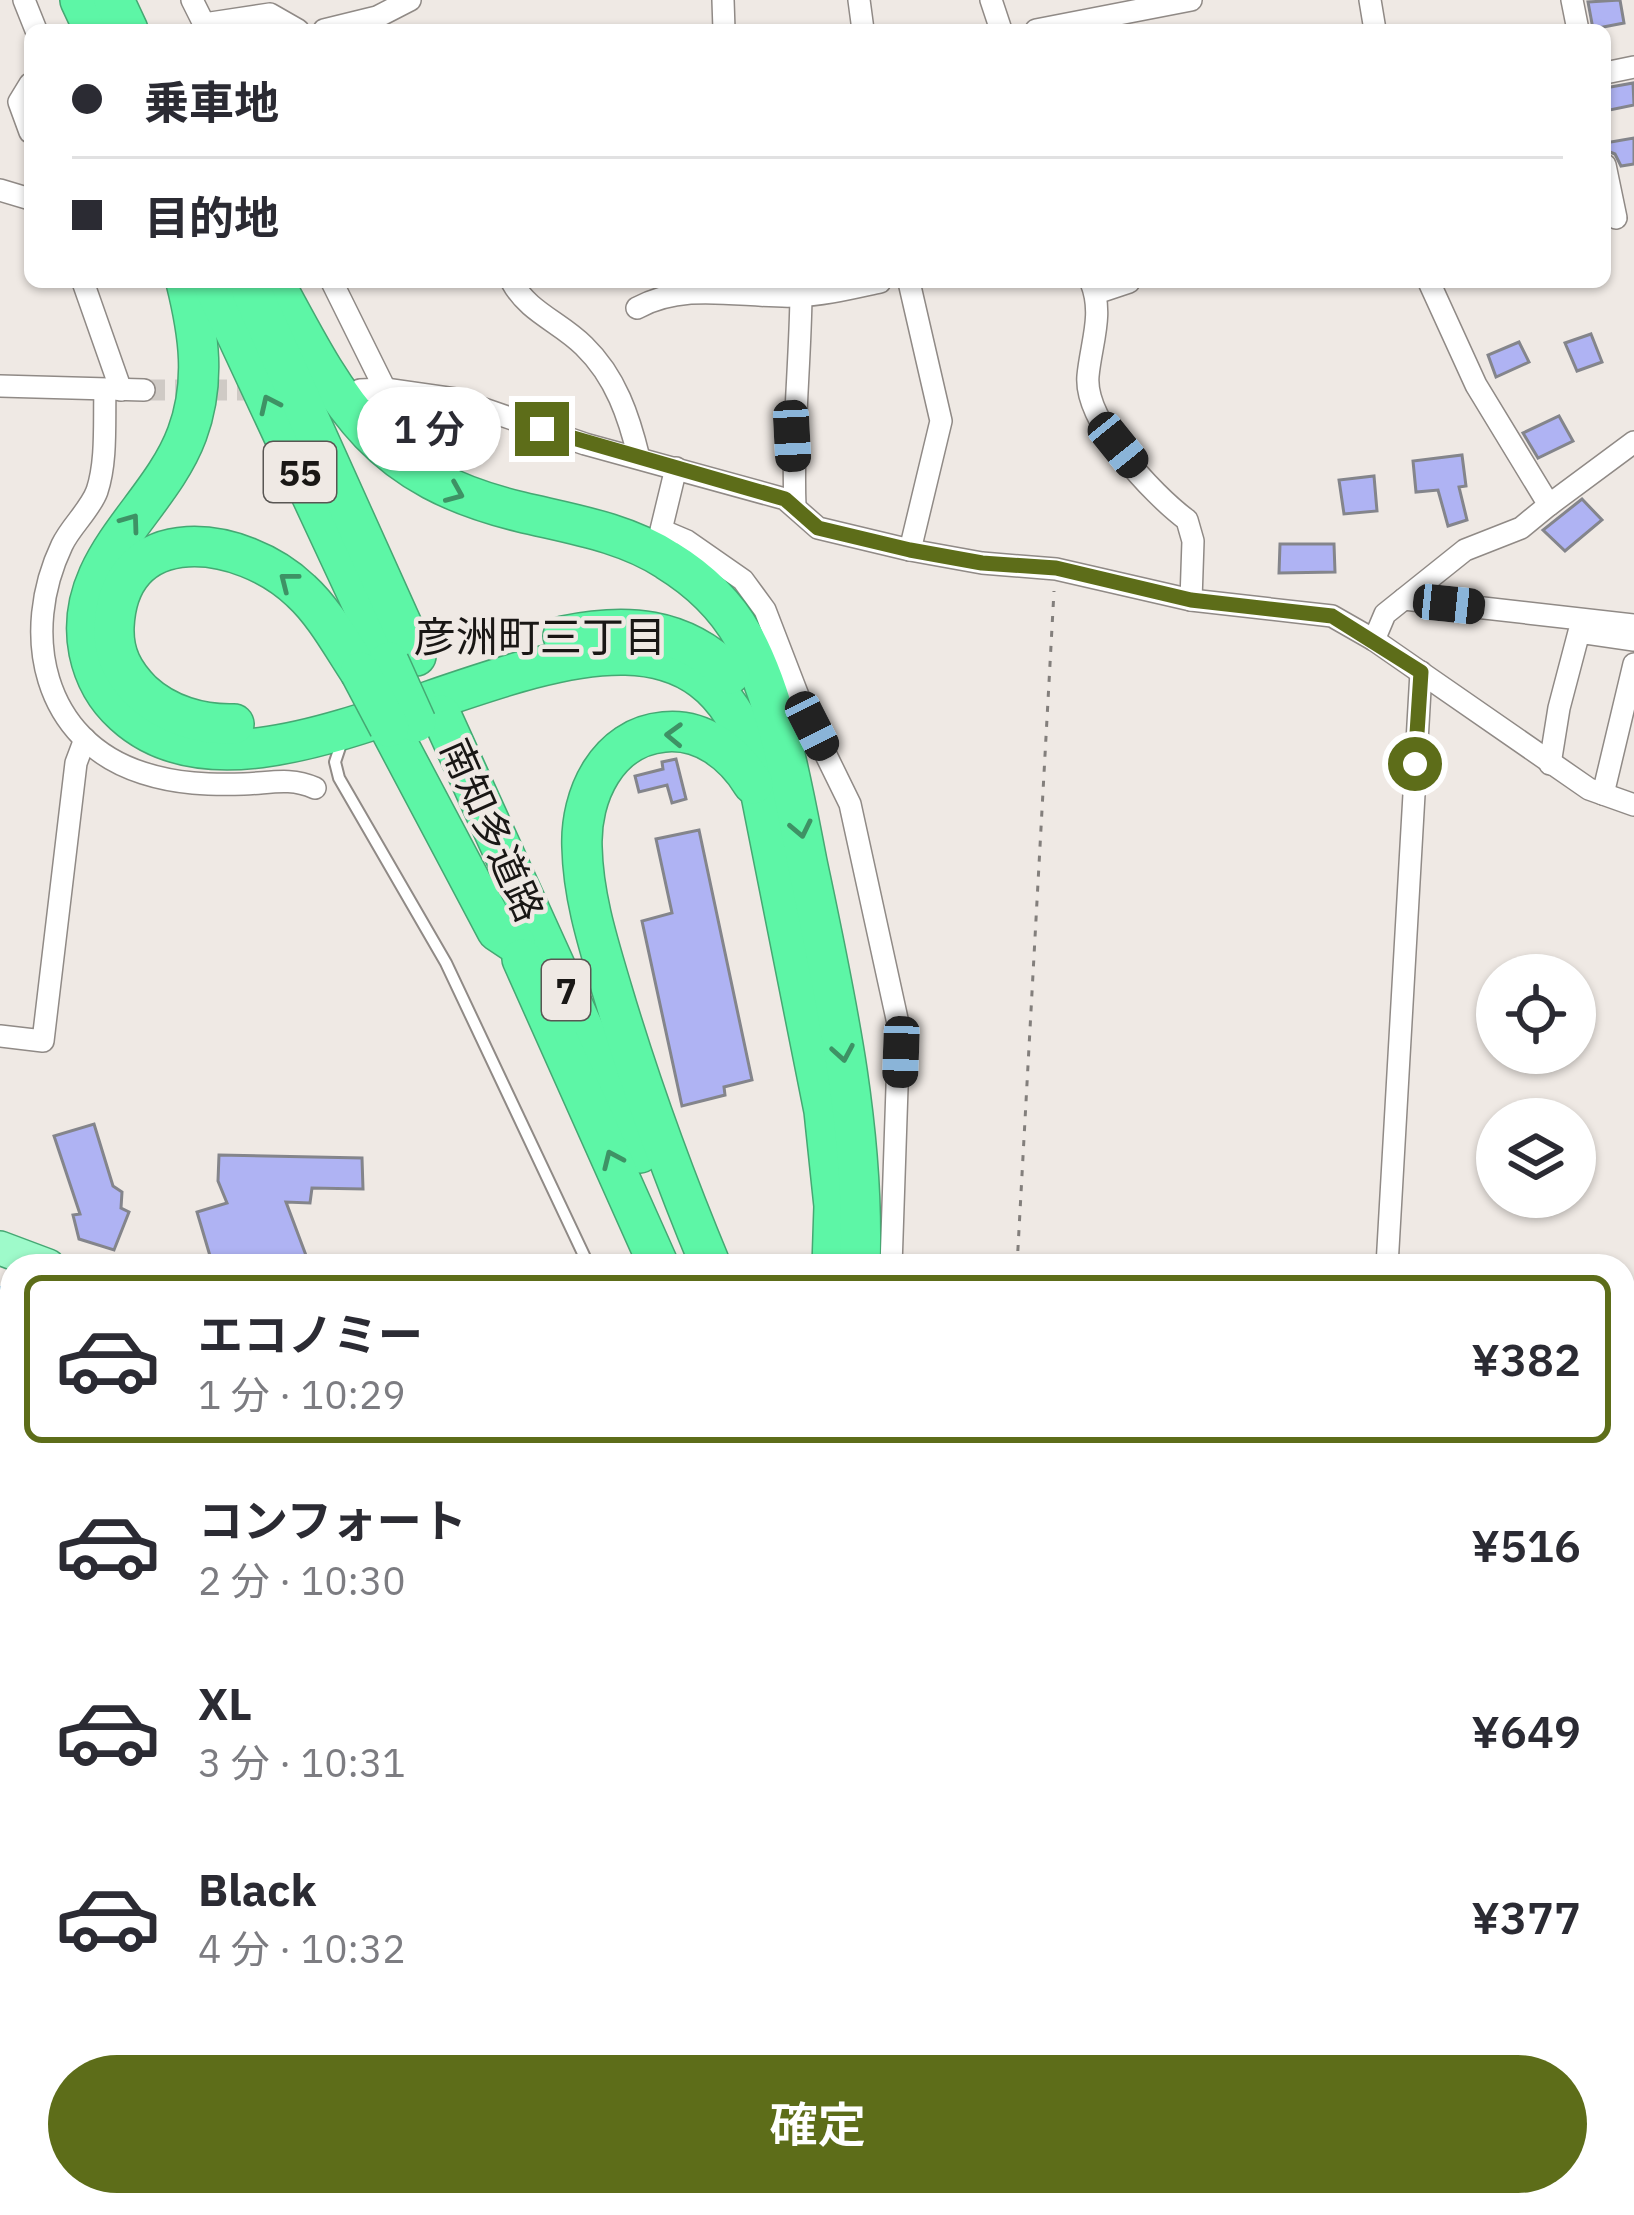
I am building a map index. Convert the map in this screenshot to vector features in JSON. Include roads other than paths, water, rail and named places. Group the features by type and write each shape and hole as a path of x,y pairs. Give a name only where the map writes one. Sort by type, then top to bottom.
{"highway":[{"path":"187,288 199,352 196,406 173,464 122,535 92,590 86,636 98,682 125,716 144,729 194,747 278,746 400,722 524,670 583,658 636,655 685,670 727,703 745,731 763,799 824,1111 832,1254"},
{"name":"55","path":"215,288 388,663"},
{"name":"55","path":"249,288 388,663"},
{"path":"277,288 312,353 394,458 473,501 634,542 707,590 742,636 757,666 785,754 853,1106 862,1210 860,1254"},
{"path":"400,722 388,663 255,557 226,547 192,544 167,550 148,560 119,594 114,638 118,660 149,699 195,721 250,724 296,716 535,643 625,627 687,641 714,658 774,722"},
{"name":"南知多道路","path":"388,663 400,722 515,943 654,1254"},
{"name":"南知多道路","path":"400,722 685,1254"},
{"path":"706,1254 650,1113 595,932 581,844 585,808 612,755 635,740 664,731 721,746 743,767 763,799"}],"street":[{"path":"348,24 377,17 410,0"},
{"path":"1067,24 1191,0"},
{"path":"220,24 270,14 288,24"},
{"path":"85,288 123,390 96,495 62,546 47,585 39,632 44,670 57,701 85,739 140,772 190,785 294,779 315,788"},
{"path":"335,288 385,389"},
{"path":"515,288 522,300 574,338 601,366 629,418 639,458"},
{"path":"638,308 669,295 696,291 801,296 846,288"},
{"path":"910,288 941,421 910,550"},
{"path":"1094,288 1097,327 1088,397 1094,416 1166,504 1187,520 1192,541 1191,600"},
{"path":"1432,288 1476,385 1549,505"},
{"path":"795,507 792,436 800,390 801,296"},
{"path":"0,386 123,390"},
{"path":"360,390 455,398 785,499 818,528 910,550 982,563 1056,568 1191,600 1332,616 1374,640 1550,764 1634,806"},
{"path":"1374,640 1385,614 1465,550 1521,528 1634,442"},
{"path":"676,468 661,530 687,541 743,580 765,610 802,706 850,804 899,1028 891,1254"},
{"path":"1404,599 1634,625"},
{"path":"1550,764 1579,632 1634,640"},
{"path":"1603,794 1634,664"},
{"path":"1388,1254 1421,672"},
{"path":"0,1036 43,1041 76,763 85,739"}],"lane":[{"path":"400,722 340,745 335,762 339,778 446,963 583,1254"}],"tunnel":[{"path":"144,390 269,390"}],"district":[{"name":"彦洲町三丁目","path":"540,636"}]}
